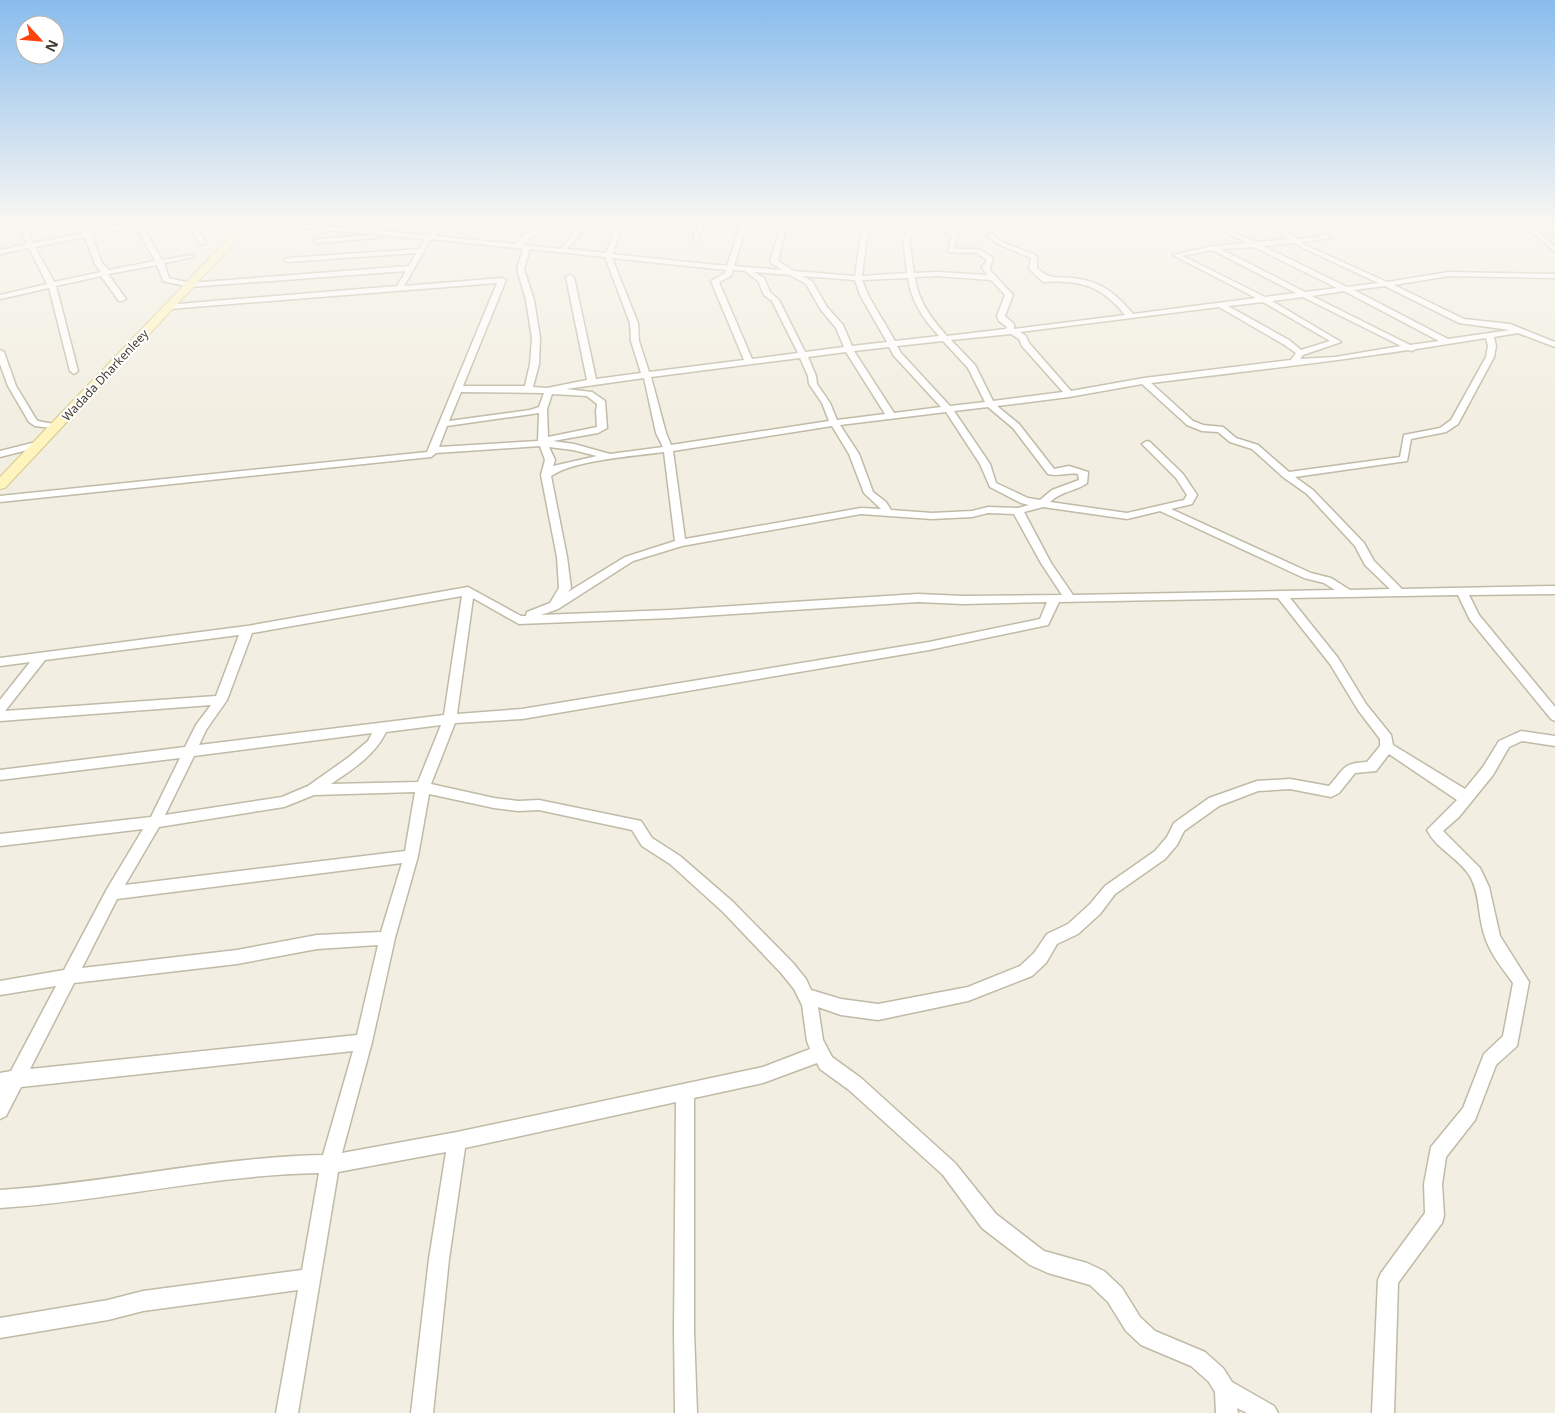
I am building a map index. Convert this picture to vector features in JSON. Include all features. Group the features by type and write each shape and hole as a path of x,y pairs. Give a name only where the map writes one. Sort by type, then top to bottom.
{"main road":[{"name":"Wadada Dharkenleey","path":"0,485 189,286"}],"street":[{"path":"0,297 52,286 74,371"},
{"path":"111,286 122,299"},
{"path":"242,286 400,288 426,286"},
{"path":"169,307 306,286"},
{"path":"0,499 431,454 476,348 500,286"},
{"path":"526,286 534,316 535,354 532,378 528,389"},
{"path":"572,286 592,382"},
{"path":"620,286 634,323 635,341 647,375 659,426 668,448 680,543"},
{"path":"718,286 749,362"},
{"path":"764,286 767,293 774,300 812,376 813,384 826,403 835,423 854,454 869,493 882,504 888,513"},
{"path":"811,286 824,308 840,327 849,350 891,416"},
{"path":"861,286 864,295 884,328 890,344 905,365 920,377 956,418 957,428 989,472 991,483 1020,499 1127,516 1188,502 1192,495 1180,476 1148,444"},
{"path":"519,620 554,606 630,560 680,543 861,511 932,516 972,514 988,510 1018,511 1042,504 1055,492 1069,486 1078,485 1084,481 1083,472 1070,469 1059,473 1051,472 1016,426 991,405 972,367 926,318 913,290 913,286"},
{"path":"1001,286 1010,295 1001,316 1011,326 1011,331"},
{"path":"1094,286 1112,294 1130,315"},
{"path":"1237,286 1337,342 1300,353 1292,363"},
{"path":"1288,286 1412,349"},
{"path":"1338,286 1386,309 1449,343"},
{"path":"549,390 592,382 890,344 1011,331 1373,286"},
{"path":"1390,286 1462,321 1507,326 1555,345"},
{"path":"1220,305 1286,342 1300,353"},
{"path":"1011,331 1023,338 1025,344 1035,353 1069,394"},
{"path":"546,476 556,468 610,456 778,433 835,423 991,405 1144,381 1412,349 1520,331"},
{"path":"1286,474 1404,459 1406,437 1443,430 1455,422 1490,357 1492,346 1490,336"},
{"path":"0,352 12,386 32,420 35,423 56,427"},
{"path":"1144,381 1190,423 1202,428 1220,429 1233,440 1255,447 1310,492 1360,545 1369,563 1399,592"},
{"path":"457,389 528,389 589,394 602,404 600,411 602,428 594,431 553,436 543,443"},
{"path":"549,390 543,409 543,443 550,460 546,476 562,557 565,588 554,606"},
{"path":"443,424 519,415 543,409"},
{"path":"432,450 543,443 574,447 610,456"},
{"path":"0,454 36,445"},
{"path":"1161,508 1308,576 1327,580 1349,594"},
{"path":"1018,511 1046,563 1070,598"},
{"path":"0,662 247,630 468,591 519,620 671,614 918,598 1282,596 1555,590"},
{"path":"287,1413 308,1279 330,1164 364,1042 387,938 411,856 423,787 450,719 468,591"},
{"path":"1462,593 1474,617 1549,701 1555,716"},
{"path":"805,995 841,1007 878,1012 968,994 1026,971 1040,958 1052,939 1073,929 1095,909 1110,890 1160,855 1172,841 1179,827 1214,802 1257,786 1290,784 1331,792 1341,783 1344,774 1349,769 1371,767 1387,747 1386,738 1362,707 1334,661 1282,596"},
{"path":"0,775 450,719 522,714 930,646 1044,622 1055,598"},
{"path":"0,1110 112,894 155,822 201,728 221,700 247,630"},
{"path":"0,709 40,657"},
{"path":"0,716 221,700"},
{"path":"0,840 155,822 284,802 313,790 354,761 373,744 381,728"},
{"path":"1383,1413 1388,1280 1435,1216 1433,1184 1437,1153 1470,1114 1490,1060 1511,1040 1521,982 1493,937 1482,887 1474,871 1461,856 1440,839 1434,830 1452,817 1488,771 1504,744 1521,736 1555,741"},
{"path":"1387,747 1460,793 1464,800"},
{"path":"313,790 423,787 494,803 518,806 539,805 636,825 647,842 675,860 728,907 787,968 810,1005 815,1041 826,1063 855,1084 949,1169 989,1221 1037,1258 1087,1273 1097,1278 1115,1295 1133,1324 1148,1338 1198,1359 1216,1375 1225,1390 1227,1413"},
{"path":"112,894 411,856"},
{"path":"0,988 71,976 237,957 317,942 387,938"},
{"path":"0,1081 364,1042"},
{"path":"0,1199 47,1196 203,1173 330,1164 456,1141 763,1075 820,1054"},
{"path":"685,1092 684,1331 686,1413"},
{"path":"422,1413 439,1259 456,1141"},
{"path":"0,1328 108,1310 143,1301 308,1279"},
{"path":"1225,1390 1267,1413"}]}
